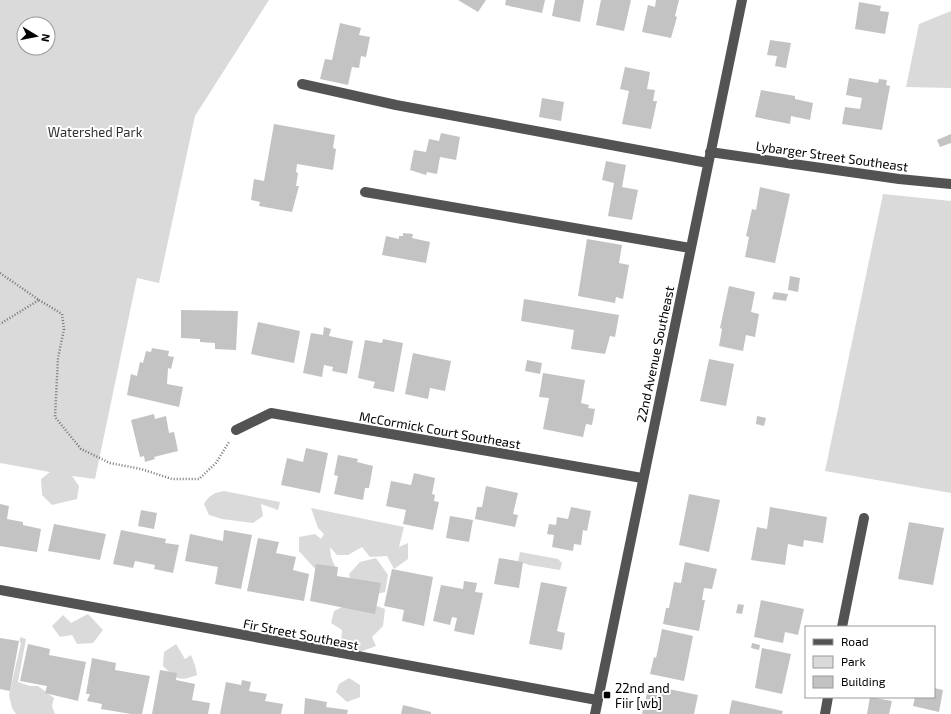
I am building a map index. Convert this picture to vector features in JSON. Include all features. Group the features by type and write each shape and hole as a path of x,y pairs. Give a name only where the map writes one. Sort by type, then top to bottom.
{"street":[{"name":"22nd Avenue Southeast","path":"595,714 642,478 742,0"},
{"path":"302,84 396,105 708,162"},
{"name":"Lybarger Street Southeast","path":"710,152 899,179 951,184"},
{"path":"365,192 690,248"},
{"name":"McCormick Court Southeast","path":"236,430 271,414 642,478"},
{"path":"842,626 864,518"},
{"name":"Fir Street Southeast","path":"0,590 380,662 597,700"},
{"path":"825,714 828,698"}],"path":[{"path":"0,273 62,314 64,329 58,358 55,417 81,449 110,463 141,469 172,479 198,479 216,463 236,430"},
{"path":"0,324 39,300"}],"green space":[{"name":"Watershed Park","path":"0,0 269,0 195,116 159,283 137,278 95,479 72,476 79,486 77,499 52,505 42,495 41,479 50,472 0,463"},
{"path":"951,11 951,88 906,87 919,24"},
{"path":"883,194 951,201 951,493 825,471"},
{"path":"224,491 280,502 278,510 261,504 263,516 253,523 222,519 209,515 204,504 212,495"},
{"path":"311,508 404,527 399,547 408,543 408,559 394,569 387,556 370,557 362,547 348,555 337,555 330,547 331,557 336,569 317,571 299,551 299,537 315,534 321,539 324,534 318,528"},
{"path":"520,552 558,559 562,563 560,570 529,565 518,561"},
{"path":"376,558 388,575 385,592 364,597 353,591 349,574 360,562"},
{"path":"369,603 385,609 383,626 372,637 376,646 357,653 341,643 342,630 331,623 334,611 348,604"},
{"path":"88,614 103,630 93,643 77,644 72,635 60,637 52,626 63,615 71,623"},
{"path":"21,637 26,639 18,682 30,686 38,686 54,698 52,706 55,714 16,714 12,708 9,695 21,643 19,640"},
{"path":"176,644 185,659 191,655 197,675 182,679 178,678 171,674 163,666 164,652"},
{"path":"349,678 360,685 360,697 347,702 336,692 339,684"}],"building":[{"path":"458,0 486,0 478,12"},
{"path":"506,0 545,0 542,13 505,5"},
{"path":"555,0 584,0 580,22 552,16"},
{"path":"601,0 631,0 624,31 596,25"},
{"path":"656,0 679,0 675,16 677,17 671,38 642,32 648,5 655,7"},
{"path":"859,2 881,6 880,11 889,12 885,34 855,29"},
{"path":"340,23 361,28 359,35 370,37 366,57 361,56 359,68 352,67 348,85 320,79 325,59 332,60"},
{"path":"770,40 791,43 786,68 775,66 777,56 767,55"},
{"path":"625,67 650,72 647,89 655,90 653,101 657,101 651,129 622,124 629,91 620,89"},
{"path":"849,78 878,83 879,79 887,80 886,85 890,86 882,130 842,124 845,107 860,109 862,98 846,95"},
{"path":"761,90 795,96 795,99 813,103 810,120 791,116 790,124 755,117"},
{"path":"542,98 564,102 561,121 539,117"},
{"path":"274,124 335,135 333,148 336,149 333,170 297,164 296,172 298,173 296,186 299,186 292,212 259,206 260,202 251,200 254,179 264,181"},
{"path":"441,133 460,137 456,160 440,157 437,174 427,172 426,175 410,170 414,150 426,152 429,139 439,141"},
{"path":"951,134 951,143 940,147 937,140"},
{"path":"606,161 626,165 622,187 638,190 632,220 608,216 614,183 602,180"},
{"path":"760,187 790,194 775,263 745,257 749,237 746,236 752,209 756,210"},
{"path":"403,233 413,234 412,238 430,242 426,263 382,255 386,236 399,239 399,236 403,236"},
{"path":"587,239 622,245 619,263 629,265 623,299 616,297 615,303 578,296"},
{"path":"790,276 800,278 798,292 788,290"},
{"path":"729,286 755,292 751,312 759,314 755,337 746,335 743,351 719,346 722,329 720,328"},
{"path":"774,292 788,294 786,301 772,299"},
{"path":"524,299 619,315 615,337 610,336 605,354 571,349 574,330 521,321"},
{"path":"181,310 238,311 236,350 215,349 215,343 200,342 200,339 181,338"},
{"path":"258,322 300,331 294,363 251,354"},
{"path":"324,327 331,329 329,336 353,341 347,374 332,371 333,367 324,365 322,377 303,373 311,333 323,335"},
{"path":"383,339 403,343 394,392 373,388 375,382 358,378 365,340 382,343"},
{"path":"152,348 169,351 168,356 174,357 171,369 168,368 167,384 183,387 179,407 127,395 131,374 137,376 140,362 143,363 146,351 151,352"},
{"path":"413,353 451,361 445,391 430,388 428,399 405,394"},
{"path":"709,359 734,364 726,406 700,401"},
{"path":"527,360 542,363 540,374 525,371"},
{"path":"543,373 585,380 581,403 589,405 588,408 595,409 592,425 586,424 583,437 543,429 549,398 539,397"},
{"path":"154,414 155,419 166,416 169,433 174,432 178,451 154,457 155,459 145,462 144,456 140,457 131,420"},
{"path":"757,416 766,418 764,426 756,424"},
{"path":"306,448 328,453 320,493 281,485 287,458 303,462"},
{"path":"338,455 358,459 357,462 373,466 369,488 365,488 363,500 334,494 338,476 334,475"},
{"path":"414,473 435,478 432,494 435,495 434,501 439,502 433,530 403,524 406,510 386,506 391,481 411,485"},
{"path":"486,486 518,493 513,514 518,515 515,527 475,519 477,507 482,507"},
{"path":"689,494 720,500 709,552 679,545"},
{"path":"0,504 9,506 7,519 23,522 23,525 41,529 37,552 0,546"},
{"path":"571,507 591,511 587,531 583,530 581,545 574,544 573,551 552,547 554,535 547,534 549,524 556,525 557,517 568,519"},
{"path":"770,507 827,517 823,543 804,540 803,547 788,544 785,565 751,560 757,527 767,529"},
{"path":"141,510 157,513 154,529 138,526"},
{"path":"450,516 473,520 469,542 446,538"},
{"path":"909,522 944,528 933,585 898,579"},
{"path":"54,524 106,534 100,560 48,551"},
{"path":"121,530 166,539 165,543 179,545 173,573 154,569 155,565 135,561 133,568 113,564"},
{"path":"224,530 252,535 241,589 215,584 218,567 185,561 190,534 223,541"},
{"path":"258,538 279,542 276,553 296,557 293,570 309,574 304,601 247,591"},
{"path":"499,558 523,562 519,588 494,584"},
{"path":"685,562 717,569 712,589 704,588 702,600 705,600 699,631 663,624 666,608 669,608 674,582 681,583"},
{"path":"316,564 338,567 337,576 381,583 375,614 310,601"},
{"path":"392,569 433,577 424,626 402,621 404,610 384,606"},
{"path":"464,581 477,583 475,592 483,593 474,635 454,631 457,618 452,617 450,625 433,621 441,585 463,589"},
{"path":"541,582 567,587 557,631 565,633 562,650 529,644"},
{"path":"761,600 804,609 798,635 785,632 783,643 754,637"},
{"path":"738,604 744,605 742,614 736,613"},
{"path":"662,629 693,636 684,681 650,674 654,657 656,658"},
{"path":"0,638 19,641 10,691 0,689"},
{"path":"752,643 760,645 759,650 751,648"},
{"path":"28,644 50,649 49,655 86,662 78,701 45,693 47,686 20,681"},
{"path":"762,648 791,654 782,694 755,688"},
{"path":"92,658 116,663 115,670 150,676 142,714 131,714 101,709 102,704 87,701 90,694 86,694"},
{"path":"160,670 177,673 176,680 195,684 192,700 210,703 208,714 152,714"},
{"path":"242,680 251,682 249,691 267,694 265,701 283,704 281,714 220,714 226,682 241,685"},
{"path":"649,685 698,695 694,714 642,714"},
{"path":"935,688 943,690 939,712 913,706 915,698 935,698"},
{"path":"305,698 327,702 326,707 348,710 347,714 304,714"},
{"path":"870,698 892,701 889,714 867,714"},
{"path":"732,700 783,711 782,714 729,714"},
{"path":"403,705 431,712 431,714 401,714"}],"place":[{"name":"22nd and Fiir [wb]","path":"607,695"}]}
